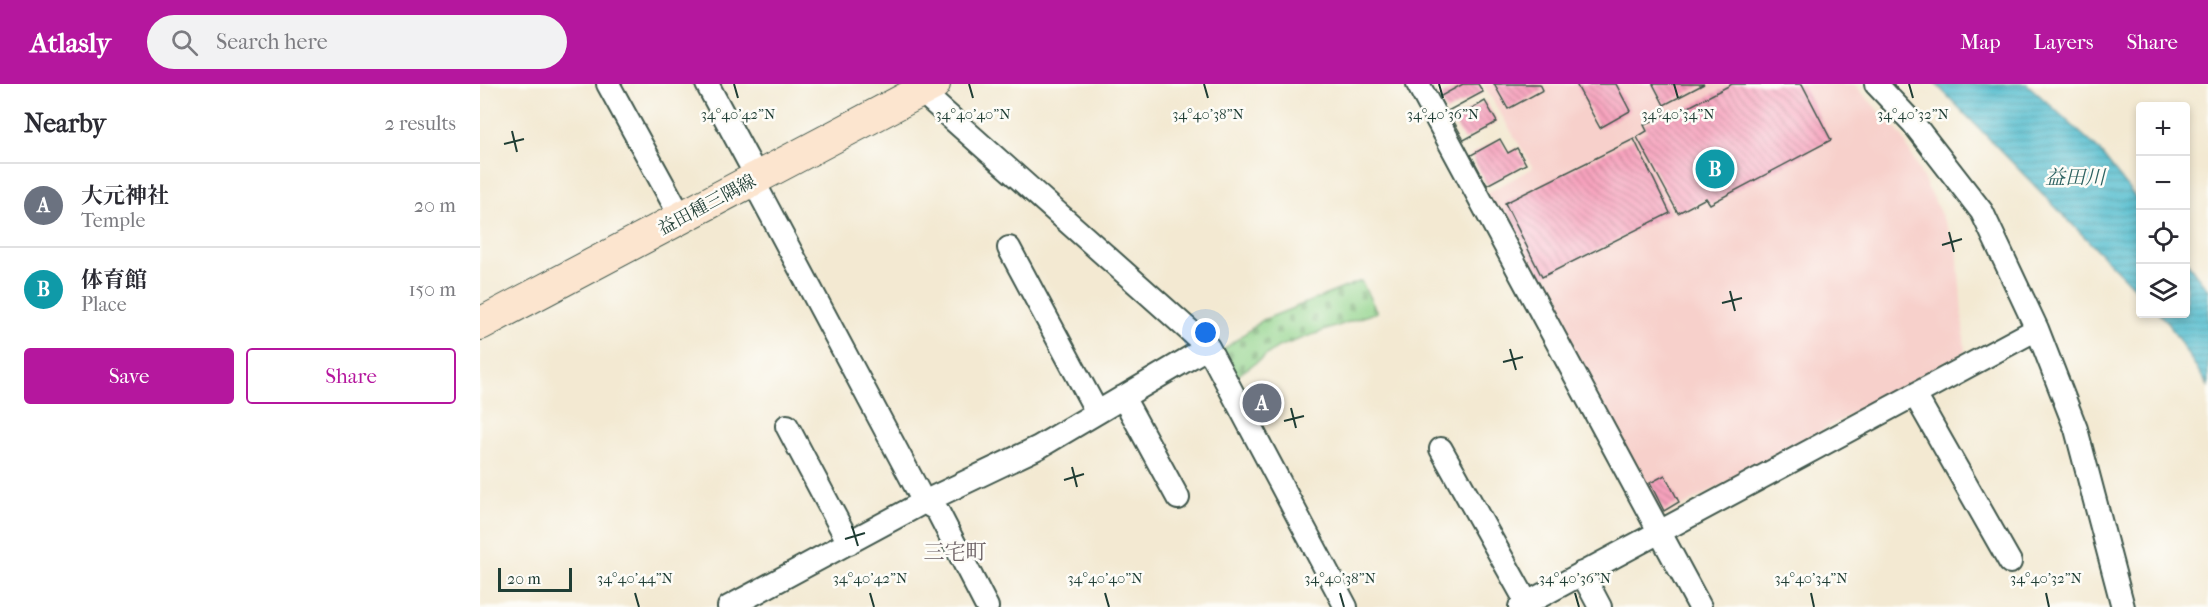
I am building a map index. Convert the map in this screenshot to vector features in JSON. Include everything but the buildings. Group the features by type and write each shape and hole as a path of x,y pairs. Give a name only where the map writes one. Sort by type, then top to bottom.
{"main road":[{"name":"益田種三隅線","path":"480,324 758,179 923,87"}],"street":[{"path":"608,84 682,219"},
{"path":"707,84 758,179 758,190 924,502 937,510 987,607"},
{"path":"1418,84 1700,607"},
{"path":"1876,84 1913,123 1982,212 2037,329 2076,429 2123,607"},
{"path":"923,87 1208,347 1346,607"},
{"path":"1009,248 1098,412"},
{"path":"1441,448 1523,605 2037,329"},
{"path":"729,607 924,502 1040,447 1208,347"},
{"path":"1915,395 2010,562"},
{"path":"1123,397 1178,498"},
{"path":"787,426 849,543"},
{"path":"1582,573 1600,607"}],"shaded area":[{"path":"1483,84 1854,84 1902,136 1957,247 1965,352 1663,517 1485,194 1533,168"}],"green space":[{"path":"1361,281 1377,312 1278,347 1234,378 1219,353 1263,320"}],"water":[{"name":"益田川","path":"1936,84 2027,84 2097,148 2136,198 2136,290"},
{"path":"2190,266 2208,290 2208,386 2163,318 2190,318"}],"place":[{"name":"体育館","path":"1715,169"},
{"name":"大元神社","path":"1262,403"}],"district":[{"name":"三宅町","path":"955,552"}]}
